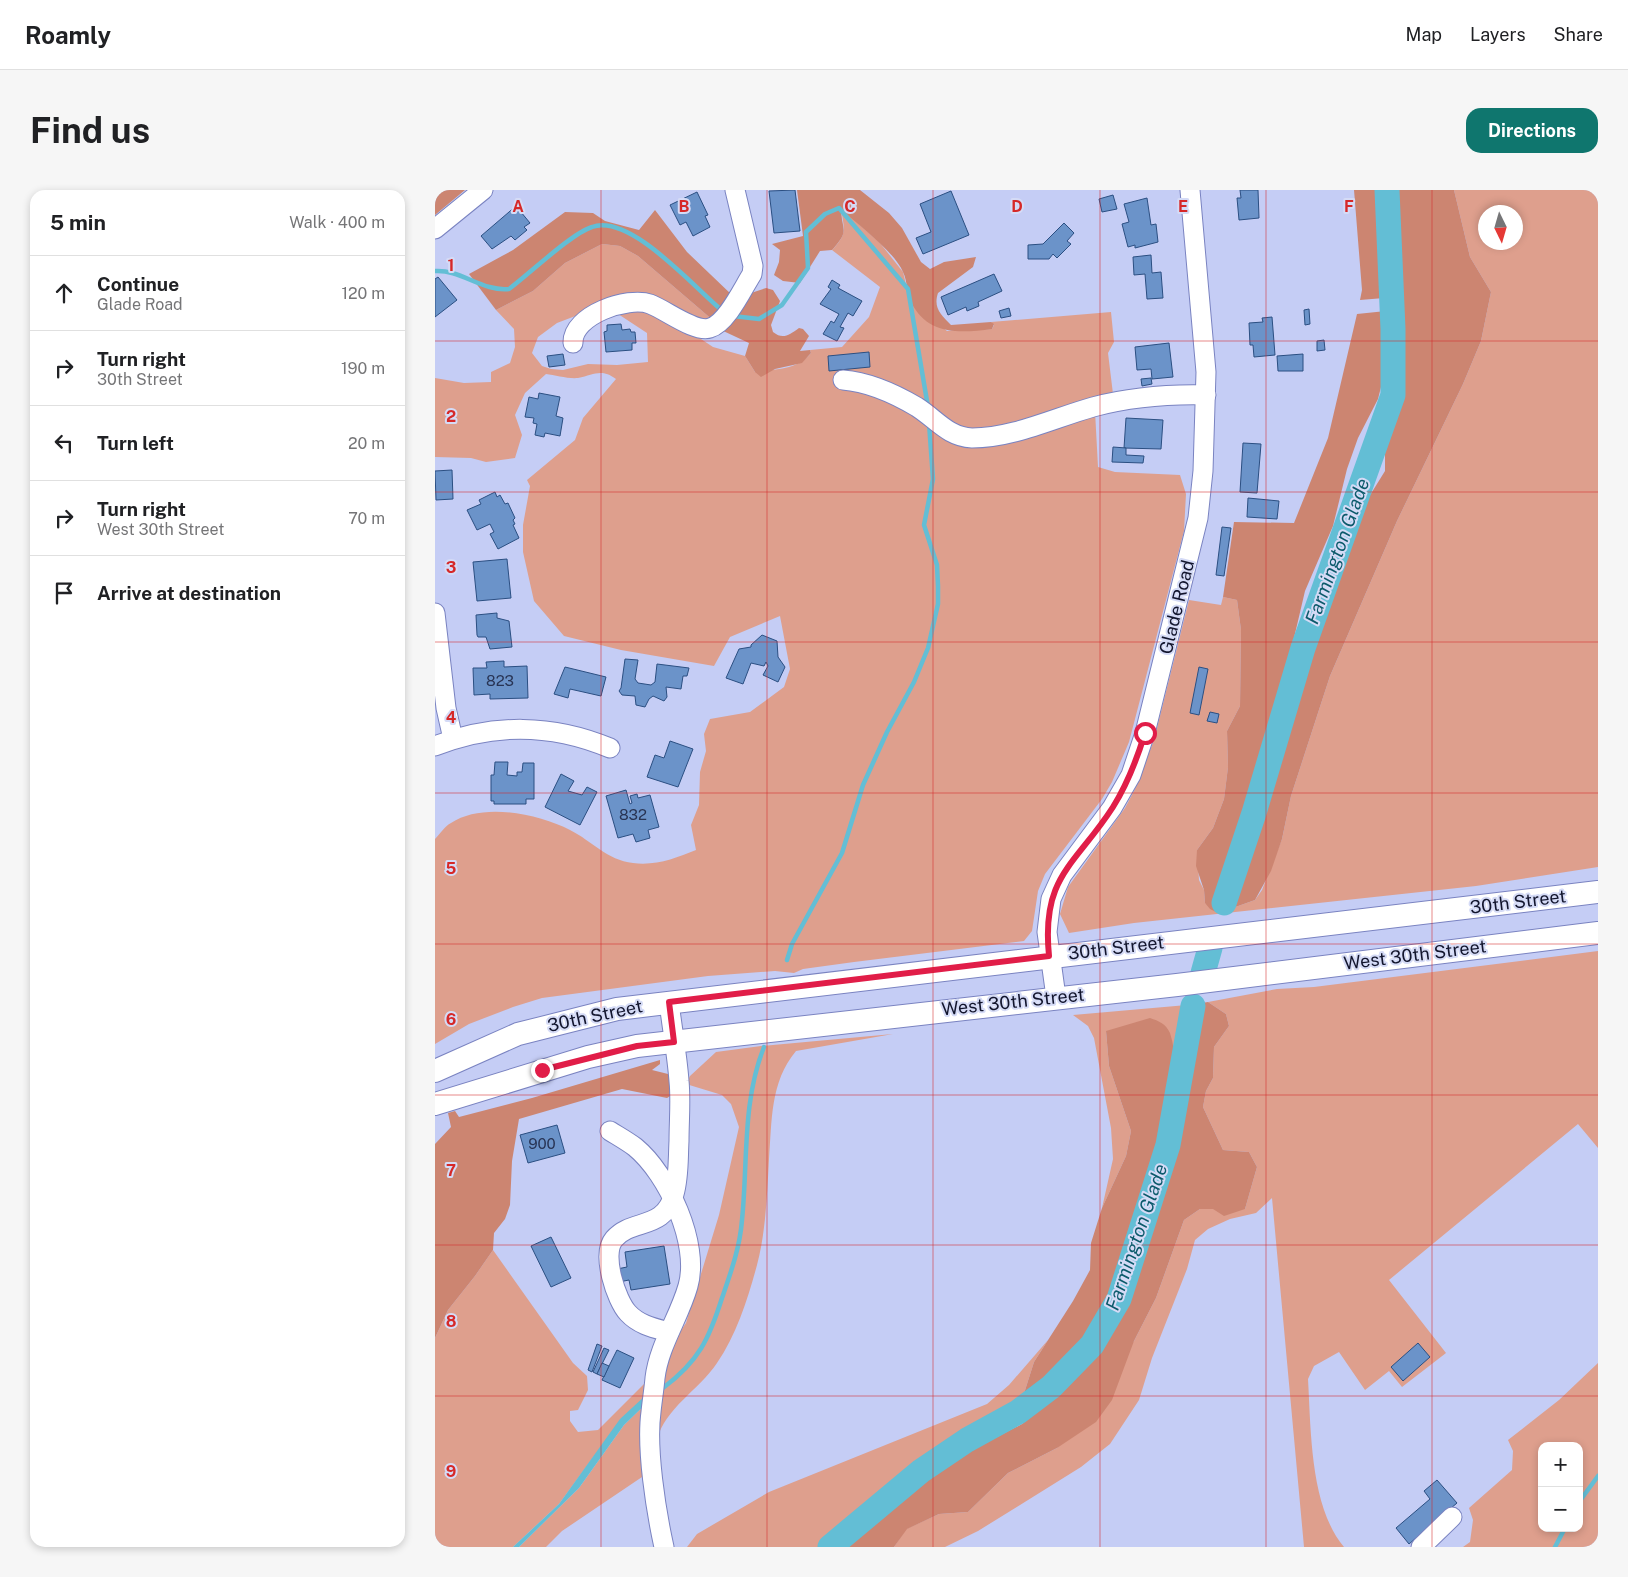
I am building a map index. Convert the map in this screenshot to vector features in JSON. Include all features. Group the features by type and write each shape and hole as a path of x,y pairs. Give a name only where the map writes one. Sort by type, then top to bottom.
{"main road":[{"name":"30th Street","path":"435,1071 518,1034 617,1008 1598,892"},
{"name":"West 30th Street","path":"435,1104 588,1057 637,1046 1056,997 1177,985 1598,933"}],"street":[{"path":"435,229 483,190"},
{"path":"573,343 577,328 583,322 618,304 635,301 650,304 700,328 714,326 730,309 752,274 753,266 735,190"},
{"name":"Glade Road","path":"1056,997 1049,956 1047,922 1053,890 1121,795 1131,775 1145,733 1198,518 1203,471 1206,395 1204,342 1190,190"},
{"path":"843,380 871,385 899,397 919,408 953,433 972,438 1015,431 1129,399 1178,394 1206,395"},
{"path":"435,613 446,708 453,739"},
{"path":"435,746 453,739 491,731 530,729 575,735 610,748"},
{"path":"669,1002 680,1082 678,1171 672,1199 667,1210 656,1220 615,1238 609,1247 607,1255 616,1289 628,1313 642,1324 669,1332"},
{"path":"609,1131 636,1148 658,1174 686,1229 690,1244 689,1284 659,1357 655,1399 651,1411 652,1460 664,1547"},
{"path":"1421,1547 1452,1517"}],"shaded area":[{"path":"435,190 465,190 435,215"},
{"path":"797,190 860,190 889,213 902,228 921,262 930,269 944,262 976,257 973,267 938,293 937,307 951,325 991,322 994,324 992,329 946,330 926,321 911,302 905,276 892,256 841,209 844,231 841,238 832,250 820,251 800,283 783,281 774,275 779,262 780,250 772,244 803,236"},
{"path":"1354,190 1379,190 1384,298 1360,300 1362,290"},
{"path":"1397,190 1454,190 1470,257 1491,292 1481,341 1463,384 1397,521 1330,676 1291,796 1282,839 1271,871 1255,900 1216,912 1205,903 1204,890 1196,866 1197,850 1213,828 1224,799 1228,767 1227,731 1240,706 1241,630 1237,600 1223,597 1234,522 1294,523 1328,438 1357,314 1386,311 1386,367 1378,399 1358,438 1347,469 1333,526 1305,591 1272,732 1223,885 1221,894 1224,903 1230,897 1239,880 1270,784 1319,612 1336,566 1354,521 1385,471 1385,443 1399,391 1393,235"},
{"path":"1454,190 1598,190 1598,867 1476,886 1134,923 1069,933 1060,914 1068,887 1125,808 1135,789 1154,740 1189,600 1221,605 1223,597 1237,600 1241,630 1240,706 1227,731 1228,767 1224,799 1213,828 1197,850 1199,880 1204,890 1205,903 1227,910 1255,900 1262,890 1282,839 1291,796 1330,676 1397,521 1463,384 1481,341 1491,292 1470,257"},
{"path":"841,208 880,243 903,272 910,301 947,331 992,329 994,325 991,322 1111,312 1114,342 1108,353 1113,394 1095,411 1098,467 1115,472 1180,475 1186,494 1184,531 1129,742 1112,782 1102,799 1045,874 1038,891 1032,931 1024,941 803,969 794,973 775,971 708,976 542,998 469,1024 435,1044 435,839 445,828 464,817 479,813 511,813 527,815 557,824 578,834 607,854 633,863 658,862 696,850 691,825 699,805 700,772 706,751 704,734 710,719 750,712 784,687 790,669 780,616 730,637 714,666 621,650 564,636 534,601 523,552 523,525 530,486 527,480 575,440 583,418 616,379 602,373 578,378 546,374 525,393 515,415 522,435 515,458 486,462 471,458 435,457 435,378 464,383 491,382 491,372 510,363 515,347 514,329 496,310 533,291 565,263 602,244 620,246 638,256 715,322 620,299 557,323 538,337 532,353 542,366 563,370 588,364 617,365 648,362 647,333 615,312 636,306 695,335 713,347 745,356 755,372 793,366 806,359 811,353 810,350 842,347 869,317 880,287 832,250 841,239 844,231"},
{"path":"655,210 687,252 733,296 715,322 638,256 620,246 602,244 565,263 533,291 496,310 469,274 513,250 565,212 593,213 605,221 639,230"},
{"path":"766,288 773,290 780,301 771,325 773,332 783,336 799,328 803,329 809,336 800,351 810,350 811,353 802,363 775,369 761,377 755,372 745,356 749,343 719,329 748,294"},
{"path":"1598,951 1598,1148 1578,1124 1389,1280 1446,1353 1402,1387 1389,1371 1365,1390 1339,1352 1314,1366 1308,1379 1314,1467 1318,1490 1324,1511 1344,1547 1304,1547 1272,1198 1256,1213 1230,1219 1208,1229 1195,1240 1187,1269 1152,1358 1139,1400 1110,1444 1081,1467 978,1531 945,1547 894,1547 906,1529 939,1514 968,1512 1008,1473 1057,1448 1134,1341 1156,1298 1184,1220 1200,1209 1245,1209 1257,1167 1249,1152 1223,1150 1203,1107 1206,1091 1213,1078 1214,1047 1229,1026 1226,1014 1208,1002 1277,989 1314,987"},
{"path":"1208,1002 1226,1014 1229,1026 1214,1047 1213,1078 1206,1091 1203,1107 1223,1150 1249,1152 1257,1167 1245,1209 1224,1216 1213,1209 1200,1209 1184,1220 1156,1298 1134,1341 1112,1400 1096,1422 1057,1448 1008,1473 968,1512 939,1514 907,1529 894,1547 841,1547 863,1530 906,1489 932,1471 1022,1424 1089,1363 1124,1310 1148,1247 1176,1131 1182,1089 1197,1020 1196,1004"},
{"path":"1187,1005 1174,1066 1169,1033 1106,1031 1109,1066 1131,1131 1126,1156 1102,1208 1113,1159 1111,1128 1094,1038 1088,1026 1073,1015"},
{"path":"1150,1018 1162,1023 1170,1033 1174,1055 1175,1079 1166,1130 1118,1280 1103,1319 1089,1343 1071,1363 1020,1406 1034,1362 1073,1301 1090,1270 1091,1243 1102,1208 1126,1156 1131,1131 1109,1066 1106,1031"},
{"path":"893,1034 796,1051 787,1063 781,1076 774,1102 766,1212 757,1265 746,1303 736,1328 717,1363 710,1373 667,1418 657,1440 666,1352 686,1323 719,1215 739,1127 731,1104 722,1095 686,1084 690,1076 716,1052"},
{"path":"660,1060 660,1064 652,1070 672,1075 672,1095 667,1098 622,1089 519,1119 512,1161 510,1205 505,1219 494,1233 493,1250 448,1310 435,1338 435,1144 451,1127 448,1113 455,1111 459,1117 532,1098"},
{"path":"493,1250 573,1363 587,1376 588,1390 578,1410 570,1411 570,1421 578,1432 598,1430 646,1382 650,1393 594,1456 559,1504 513,1547 435,1547 435,1338 448,1310"},
{"path":"1048,1340 1034,1362 1020,1406 980,1424 924,1459 857,1513 821,1547 687,1547 697,1534 769,1492 987,1404 1009,1385"},
{"path":"1598,1363 1598,1547 1463,1547 1470,1542 1473,1520 1469,1508 1512,1470 1513,1451 1508,1440 1559,1400"},
{"path":"646,1395 650,1400 624,1425 579,1488 519,1547 513,1547 559,1504 620,1419"},
{"path":"650,1400 648,1480 642,1477 562,1531 546,1547 519,1547 579,1488 624,1425"}],"building":[{"path":"795,190 800,231 774,233 769,191"},
{"path":"1240,190 1258,190 1259,218 1239,220 1237,198 1241,198"},
{"path":"951,191 969,235 923,254 916,238 931,232 920,204"},
{"path":"697,192 708,215 705,216 710,227 693,236 686,222 680,225 670,205"},
{"path":"1113,195 1117,209 1102,212 1099,199"},
{"path":"1147,198 1151,225 1156,224 1158,242 1135,248 1135,245 1128,247 1122,224 1129,222 1124,204"},
{"path":"516,206 530,223 524,227 527,230 515,240 511,236 492,249 481,236"},
{"path":"1064,223 1074,233 1067,241 1071,244 1057,258 1053,254 1049,259 1028,259 1028,245 1043,244"},
{"path":"1151,255 1152,273 1161,272 1163,298 1147,299 1145,274 1134,275 1133,257"},
{"path":"994,274 1002,291 978,302 979,306 967,311 966,307 948,315 941,297"},
{"path":"438,277 457,300 435,317 435,279"},
{"path":"832,280 840,285 838,288 862,301 853,316 848,313 840,327 844,328 837,341 823,334 831,321 834,323 839,314 820,304 831,289 828,287"},
{"path":"1009,308 1011,316 1001,318 999,311"},
{"path":"1309,309 1310,324 1305,325 1304,310"},
{"path":"1272,317 1275,355 1254,357 1253,345 1250,345 1249,323 1263,322 1262,318"},
{"path":"621,324 622,330 630,329 631,332 635,332 636,343 632,343 632,350 606,352 604,332 607,331 607,325"},
{"path":"1324,340 1325,350 1317,351 1317,341"},
{"path":"1169,343 1173,377 1152,379 1151,369 1137,370 1135,347"},
{"path":"869,352 870,367 829,371 828,356"},
{"path":"563,354 565,365 549,367 547,356"},
{"path":"1303,354 1303,371 1278,371 1277,356"},
{"path":"1151,378 1152,384 1142,386 1141,379"},
{"path":"539,393 560,397 556,416 563,418 560,436 545,433 544,437 535,435 537,424 533,423 534,418 525,417 529,397 538,399"},
{"path":"1126,418 1163,420 1161,449 1124,448"},
{"path":"1243,443 1261,444 1257,493 1240,492"},
{"path":"1113,447 1126,448 1126,455 1144,456 1143,463 1112,462"},
{"path":"452,470 453,499 436,500 435,471"},
{"path":"495,492 497,497 500,495 505,504 508,503 515,518 513,520 515,524 513,525 519,538 498,549 490,534 494,532 490,524 477,530 467,510 481,504 479,500"},
{"path":"1248,498 1279,501 1277,519 1247,517"},
{"path":"1222,527 1231,528 1224,576 1216,575"},
{"path":"507,559 511,598 477,601 473,562"},
{"path":"497,613 497,618 509,621 512,647 490,649 486,637 478,637 477,635 476,615"},
{"path":"762,635 777,641 778,657 785,667 778,682 763,675 768,666 766,662 764,666 751,663 743,684 726,678 739,649 751,647"},
{"path":"625,659 638,660 635,679 638,683 651,685 655,682 657,664 689,668 687,676 683,676 681,689 666,687 667,697 664,701 653,696 645,707 636,705 635,696 622,695 619,691"},
{"path":"504,661 504,667 527,666 528,698 490,699 490,694 474,695 473,668 487,668 486,662"},
{"path":"565,667 606,677 601,696 570,689 568,698 554,694"},
{"path":"1199,667 1208,669 1199,715 1190,713"},
{"path":"1210,712 1219,714 1217,723 1207,721"},
{"path":"670,741 693,749 678,787 647,777 655,755 664,758"},
{"path":"495,762 508,762 507,775 517,776 517,772 522,772 523,763 534,763 534,799 526,799 526,804 494,804 494,801 491,801 491,775 494,775"},
{"path":"561,774 574,781 568,791 582,795 587,787 597,792 580,825 545,807"},
{"path":"626,790 630,804 632,803 630,796 637,794 638,798 650,795 659,827 648,830 650,838 636,842 633,834 618,838 606,796"},
{"path":"557,1125 565,1153 528,1163 520,1135"},
{"path":"551,1237 571,1278 551,1287 531,1246"},
{"path":"664,1246 670,1284 631,1290 629,1280 619,1282 617,1269 627,1267 625,1252"},
{"path":"1418,1343 1430,1357 1403,1381 1391,1367"},
{"path":"597,1344 602,1346 592,1372 588,1370"},
{"path":"604,1348 609,1350 597,1374 593,1372"},
{"path":"617,1350 634,1358 620,1388 602,1380"},
{"path":"602,1363 609,1366 604,1377 597,1374"},
{"path":"1437,1480 1457,1503 1409,1544 1396,1528 1430,1499 1424,1491"}],"waterway":[{"name":"Farmington Glade","path":"1224,903 1254,813 1303,648 1393,395 1393,329 1387,190"},
{"path":"733,316 759,319 782,305 808,268 806,232 825,214 839,208 908,289 928,407"},
{"path":"435,271 453,273 490,287 509,289 573,237 592,227 608,226 625,231 644,242 724,312"},
{"path":"787,960 792,944 842,853 863,785 887,732 914,682 928,648 938,604 937,565 924,525 933,479 929,423"},
{"name":"Farmington Glade","path":"1203,973 1210,948"},
{"name":"Farmington Glade","path":"830,1547 921,1471 967,1440 1018,1412 1051,1387 1092,1345 1119,1299 1168,1145 1193,1006"},
{"path":"663,1388 686,1368 701,1348 712,1326 735,1259 742,1220 747,1132 752,1089 764,1047"},
{"path":"1583,1497 1598,1476"},
{"path":"1555,1547 1563,1532"}],"route":[{"path":"542,1070 637,1046 674,1042 669,1002 1049,956 1047,922 1053,890 1121,795 1131,775 1145,733"}]}
